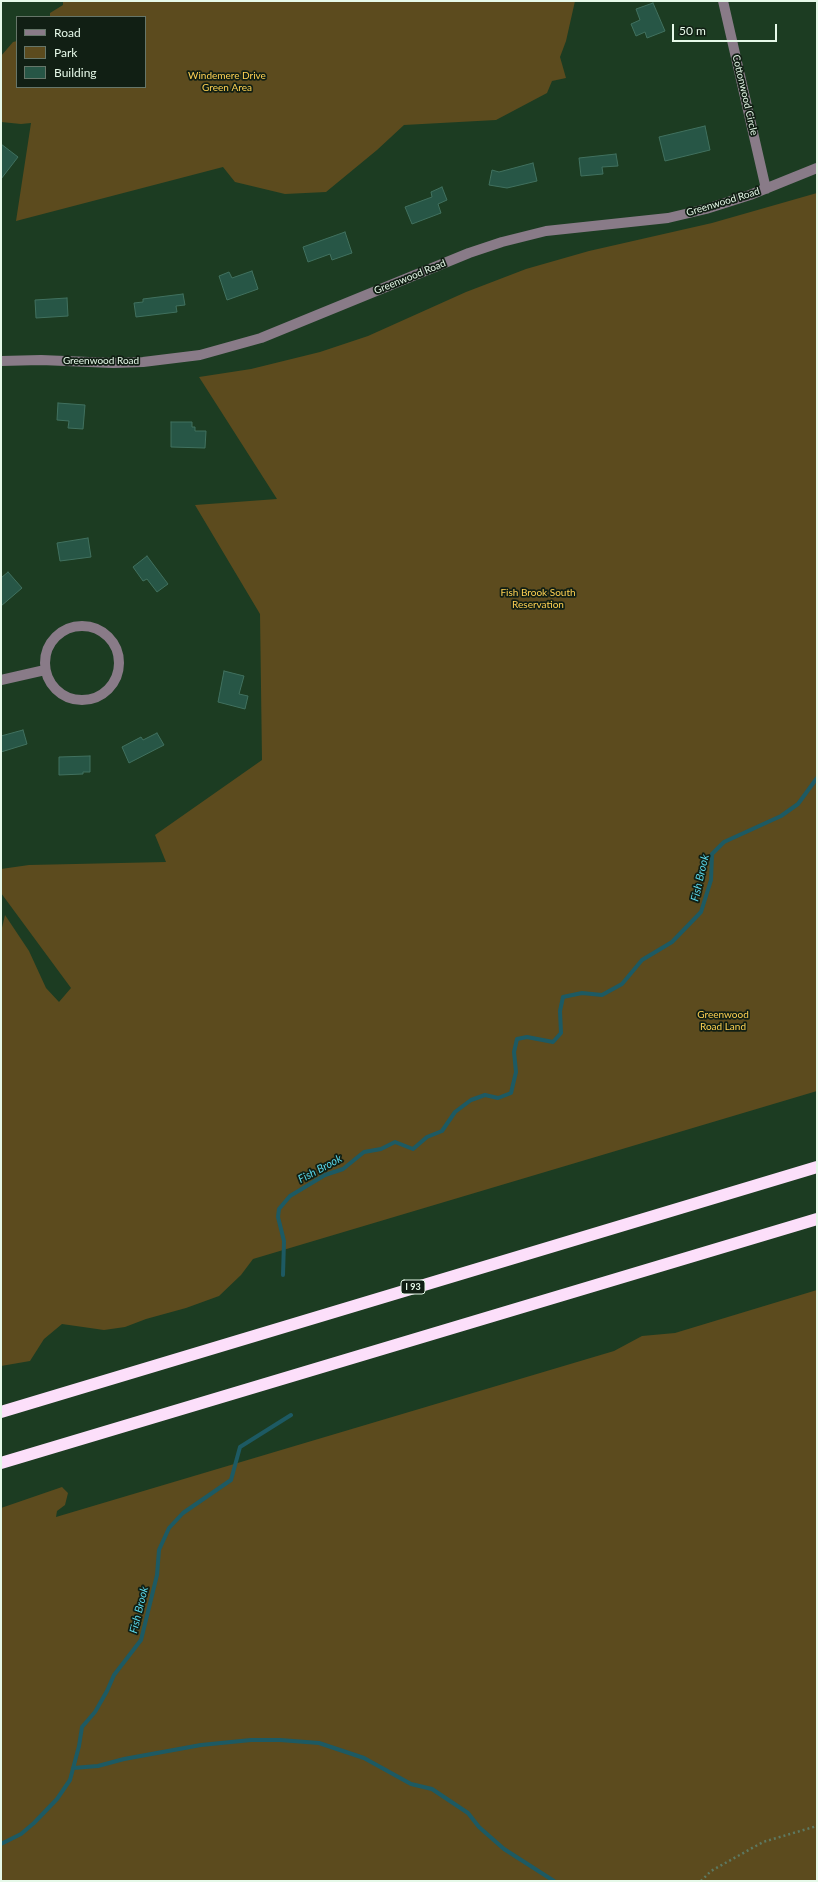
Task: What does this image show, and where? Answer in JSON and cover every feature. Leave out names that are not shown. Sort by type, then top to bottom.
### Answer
[{"type":"highway","name":"I 93","points":[[1,1412],[817,1167]]},
{"type":"highway","points":[[1,1463],[817,1219]]},
{"type":"street","name":"Cottonwood Circle","points":[[723,1],[766,189]]},
{"type":"street","name":"Greenwood Road","points":[[1,361],[41,360],[113,363],[143,362],[200,355],[261,338],[469,253],[502,242],[546,231],[668,218],[706,209],[766,189],[817,168]]},
{"type":"street","points":[[78,626],[95,628],[102,632],[114,645],[119,662],[116,677],[107,690],[97,697],[78,701],[62,695],[51,685],[45,670],[46,652],[55,637],[61,632],[78,626]]},
{"type":"street","points":[[1,680],[45,670]]},
{"type":"path","points":[[701,1881],[711,1870],[763,1842],[817,1826]]},
{"type":"green space","name":"Windemere Drive Green Area","points":[[63,1],[575,1],[566,41],[560,57],[566,78],[552,81],[547,93],[496,120],[404,125],[377,150],[326,192],[285,194],[235,182],[223,167],[16,221],[31,123],[21,124],[1,122],[1,56],[13,42],[16,41],[16,88],[146,88],[146,16],[50,16],[50,13],[63,5]]},
{"type":"green space","name":"Fish Brook South Reservation","points":[[817,193],[817,1091],[253,1259],[241,1275],[219,1296],[125,1327],[104,1330],[62,1324],[44,1339],[30,1361],[1,1366],[1,932],[5,915],[29,951],[46,988],[59,1002],[71,988],[1,893],[1,869],[29,865],[166,862],[155,835],[262,760],[260,614],[195,505],[277,499],[199,377],[251,369],[320,352],[368,336],[466,292],[526,269],[589,251],[712,223]]},
{"type":"green space","points":[[817,1290],[817,1881],[1,1881],[1,1508],[62,1487],[68,1493],[65,1505],[57,1511],[56,1517],[614,1351],[642,1336],[675,1333]]},
{"type":"building","points":[[653,3],[665,31],[647,38],[645,32],[636,36],[631,24],[640,20],[636,9]]},
{"type":"building","points":[[705,126],[710,150],[665,161],[659,137]]},
{"type":"building","points":[[1,144],[18,157],[1,179]]},
{"type":"building","points":[[616,154],[618,166],[602,167],[603,174],[581,176],[579,158]]},
{"type":"building","points":[[533,163],[537,181],[507,188],[489,185],[492,170],[499,172]]},
{"type":"building","points":[[442,187],[447,200],[438,204],[441,213],[412,224],[405,207],[432,197],[431,192]]},
{"type":"building","points":[[345,232],[352,253],[332,260],[330,254],[308,262],[303,247]]},
{"type":"building","points":[[252,271],[258,289],[227,300],[219,276],[229,272],[232,278]]},
{"type":"building","points":[[183,294],[185,305],[176,306],[177,312],[136,317],[134,303],[143,302],[143,299]]},
{"type":"building","points":[[67,298],[68,316],[36,318],[35,300]]},
{"type":"building","points":[[58,403],[85,405],[83,429],[68,428],[69,421],[57,420]]},
{"type":"building","points":[[171,422],[192,422],[192,427],[195,427],[195,431],[206,431],[205,448],[171,447]]},
{"type":"building","points":[[88,538],[91,557],[60,561],[57,543]]},
{"type":"building","points":[[147,556],[168,584],[157,592],[147,579],[143,581],[133,567]]},
{"type":"building","points":[[8,572],[22,588],[1,606],[1,578]]},
{"type":"building","points":[[224,671],[244,676],[239,694],[248,696],[245,709],[218,702]]},
{"type":"building","points":[[23,730],[27,744],[1,752],[1,736]]},
{"type":"building","points":[[157,733],[164,745],[129,763],[122,747],[141,737],[143,740]]},
{"type":"building","points":[[90,756],[90,772],[83,772],[83,774],[59,775],[59,757]]},
{"type":"waterway","name":"Fish Brook","points":[[283,1275],[284,1241],[278,1217],[279,1209],[290,1196],[325,1175],[343,1169],[364,1152],[381,1149],[395,1142],[413,1149],[427,1137],[442,1131],[455,1112],[471,1100],[485,1095],[498,1098],[511,1093],[516,1072],[514,1052],[517,1039],[527,1037],[553,1042],[561,1033],[560,1011],[563,997],[582,993],[602,995],[622,984],[642,960],[672,942],[701,912],[711,880],[712,854],[724,842],[781,816],[798,804],[817,778]]},
{"type":"waterway","name":"Fish Brook","points":[[1,1844],[21,1834],[34,1823],[57,1799],[70,1780],[79,1746],[82,1727],[95,1712],[114,1675],[141,1640],[157,1575],[159,1550],[169,1528],[183,1513],[231,1480],[240,1447],[291,1415]]},
{"type":"waterway","points":[[73,1768],[98,1766],[124,1759],[201,1745],[251,1740],[280,1740],[319,1743],[364,1758],[411,1784],[432,1789],[468,1813],[479,1827],[504,1849],[554,1881]]},
{"type":"park label","name":"Greenwood Road Land","points":[[723,1020]]}]
